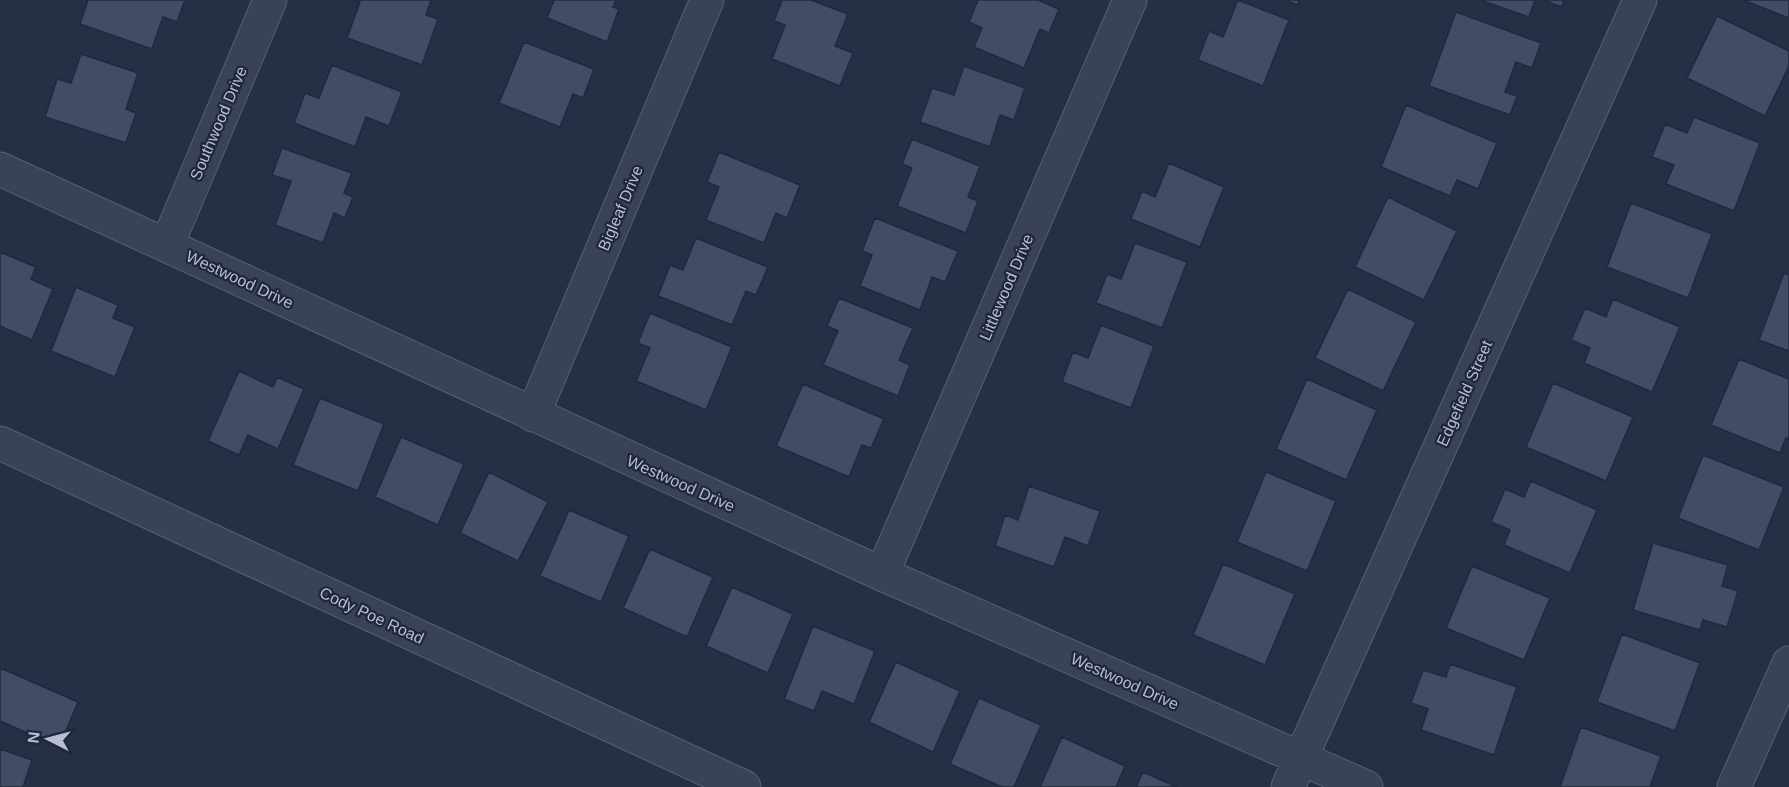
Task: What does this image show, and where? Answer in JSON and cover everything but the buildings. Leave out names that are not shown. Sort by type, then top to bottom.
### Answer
[{"type":"street","name":"Southwood Drive","points":[[166,245],[270,0]]},
{"type":"street","name":"Bigleaf Drive","points":[[533,415],[707,0]]},
{"type":"street","name":"Littlewood Drive","points":[[882,574],[1130,0]]},
{"type":"street","name":"Edgefield Street","points":[[1294,772],[1640,0]]},
{"type":"street","name":"Westwood Drive","points":[[0,169],[882,574],[1294,772],[1366,787]]},
{"type":"street","name":"Cody Poe Road","points":[[0,443],[744,787]]},
{"type":"street","points":[[1734,787],[1789,663]]}]
